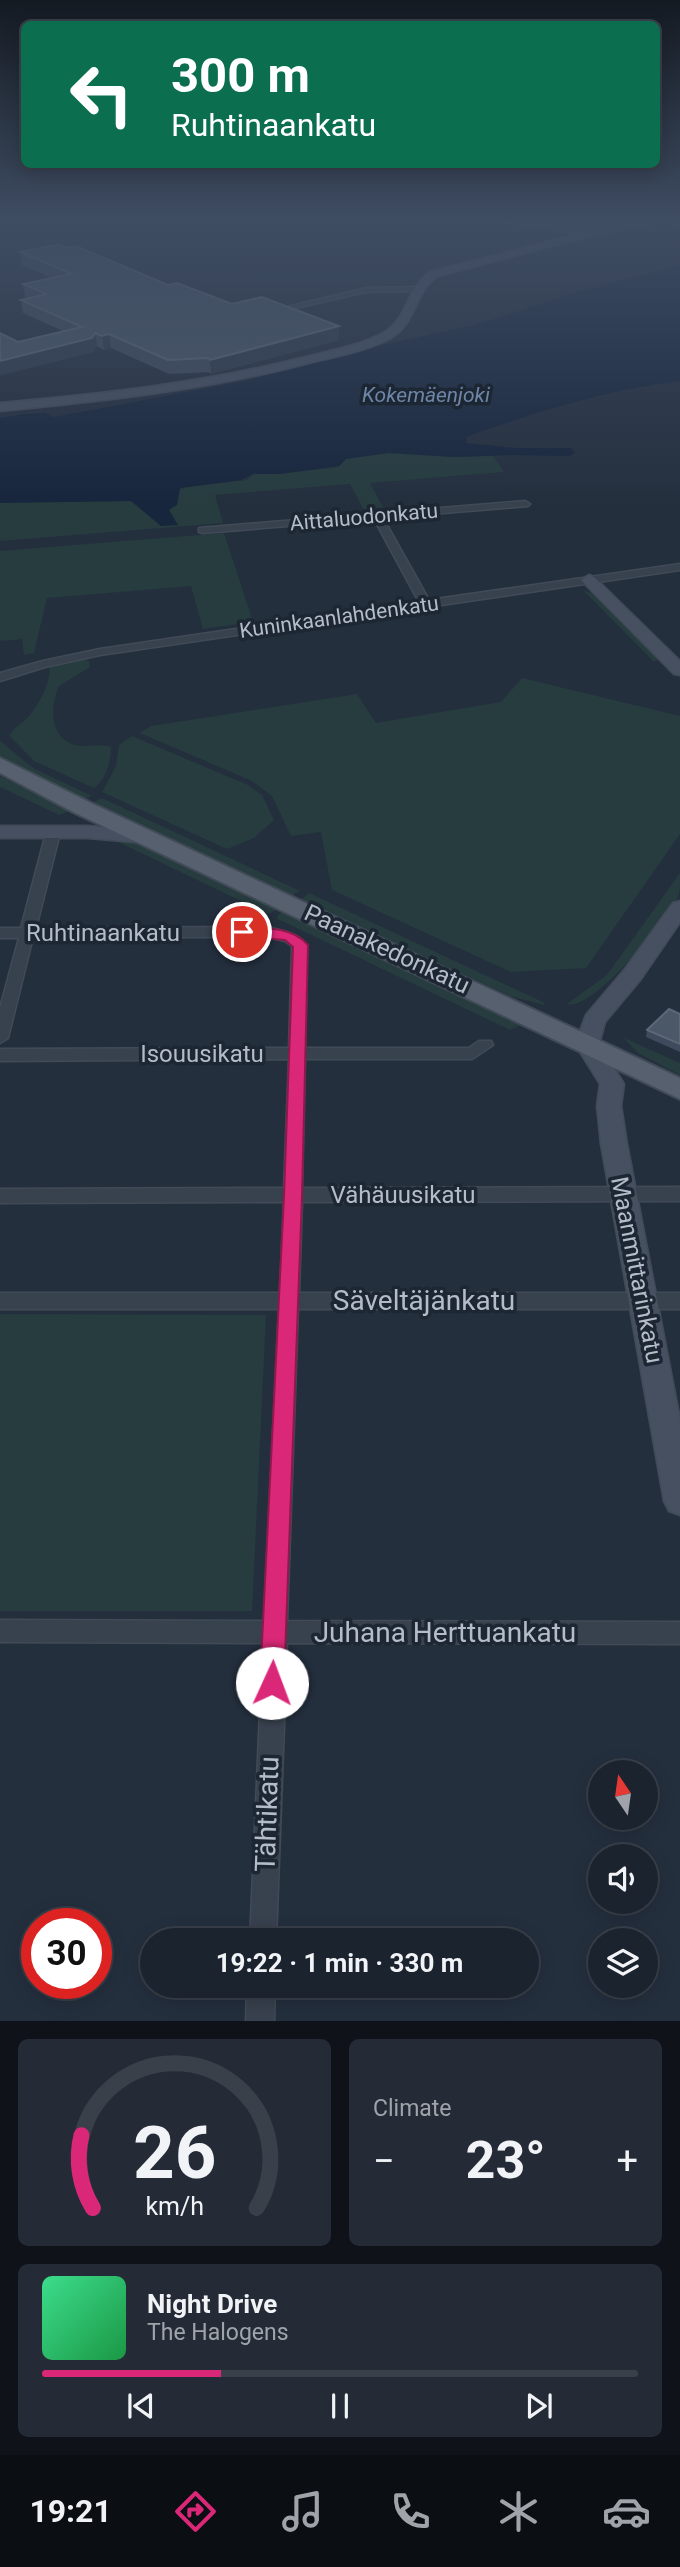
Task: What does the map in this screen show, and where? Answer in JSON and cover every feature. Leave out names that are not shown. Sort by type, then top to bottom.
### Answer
[{"type":"main road","points":[[0,407],[120,395],[212,382],[270,370],[370,342],[401,326],[408,314]]},
{"type":"main road","points":[[589,580],[680,670]]},
{"type":"main road","name":"Paanakedonkatu","points":[[6,769],[680,1089]]},
{"type":"main road","points":[[0,832],[99,832],[146,837]]},
{"type":"main road","points":[[587,1044],[594,1020],[639,966],[680,908]]},
{"type":"main road","name":"Maanmittarinkatu","points":[[587,1044],[612,1084],[609,1106],[623,1195],[680,1501]]},
{"type":"street","name":"Aittaluodonkatu","points":[[203,530],[525,504]]},
{"type":"street","points":[[377,516],[426,604]]},
{"type":"street","name":"Kuninkaanlahdenkatu","points":[[0,677],[43,664],[100,652],[680,566]]},
{"type":"street","points":[[0,1038],[53,833]]},
{"type":"street","name":"Ruhtinaankatu","points":[[0,933],[267,932],[289,937]]},
{"type":"street","name":"Tähtikatu","points":[[263,1928],[293,1196],[300,945],[289,937]]},
{"type":"street","name":"Isouusikatu","points":[[0,1055],[472,1053],[485,1045]]},
{"type":"street","name":"Vähäuusikatu","points":[[0,1196],[680,1194]]},
{"type":"street","name":"Säveltäjänkatu","points":[[0,1301],[680,1301]]},
{"type":"street","name":"Juhana Herttuankatu","points":[[0,1632],[680,1633]]},
{"type":"street","points":[[260,2021],[261,1998]]},
{"type":"green space","points":[[389,453],[454,457],[493,456],[504,472],[370,483],[385,511],[365,512],[350,484],[215,495],[223,523],[0,541],[0,502],[131,501],[188,487],[247,480],[253,474],[280,474],[339,467],[346,459]]},
{"type":"green space","points":[[224,533],[253,622],[203,629],[191,586],[47,598],[34,653],[24,655],[22,639],[0,641],[0,551]]},
{"type":"green space","points":[[583,590],[597,595],[661,658],[654,662]]},
{"type":"green space","points":[[82,659],[89,661],[90,667],[59,686],[53,710],[55,726],[64,739],[81,746],[111,747],[107,770],[94,788],[34,761],[9,735],[37,705],[47,685],[49,667]]},
{"type":"green space","points":[[522,678],[680,716],[680,834],[586,968],[511,972],[332,890],[321,832],[291,836],[272,796],[252,781],[140,733],[151,726],[357,694],[376,723],[501,702]]},
{"type":"green space","points":[[132,736],[248,785],[262,795],[274,820],[254,838],[227,849],[102,792],[116,766],[119,745]]},
{"type":"green space","points":[[0,741],[33,768],[92,796],[82,800],[0,756]]},
{"type":"green space","points":[[0,776],[72,810],[59,815],[0,787]]},
{"type":"green space","points":[[99,799],[300,891],[290,896],[92,804]]},
{"type":"green space","points":[[110,838],[136,841],[280,908],[268,914]]},
{"type":"green space","points":[[680,873],[679,894],[647,941],[594,994],[579,1003],[567,1004],[607,975]]},
{"type":"green space","points":[[309,893],[545,1003],[544,1005],[510,996],[300,900]]},
{"type":"green space","points":[[282,912],[521,1025],[510,1030],[278,919],[277,916]]},
{"type":"green space","points":[[624,1038],[680,1063],[680,1075],[638,1053]]},
{"type":"green space","points":[[0,1314],[266,1315],[252,1611],[0,1611]]},
{"type":"water","name":"Kokemäenjoki","points":[[508,314],[680,314],[680,381],[625,390],[572,403],[466,437],[467,443],[515,448],[571,448],[575,453],[569,456],[454,457],[388,453],[346,459],[339,466],[280,474],[253,474],[241,480],[180,488],[177,505],[169,510],[178,525],[161,526],[131,501],[0,503],[0,418],[46,413],[53,417],[245,381],[382,345],[475,325]]},
{"type":"building","points":[[53,314],[308,314],[339,326],[210,360],[168,360],[109,334],[102,336],[95,333],[92,338],[0,361],[0,333],[18,342],[82,327]]},
{"type":"building","points":[[669,1009],[680,1014],[680,1044],[647,1030]]},
{"type":"route","points":[[242,932],[267,932],[289,937],[300,945],[293,1196],[272,1683]]}]
